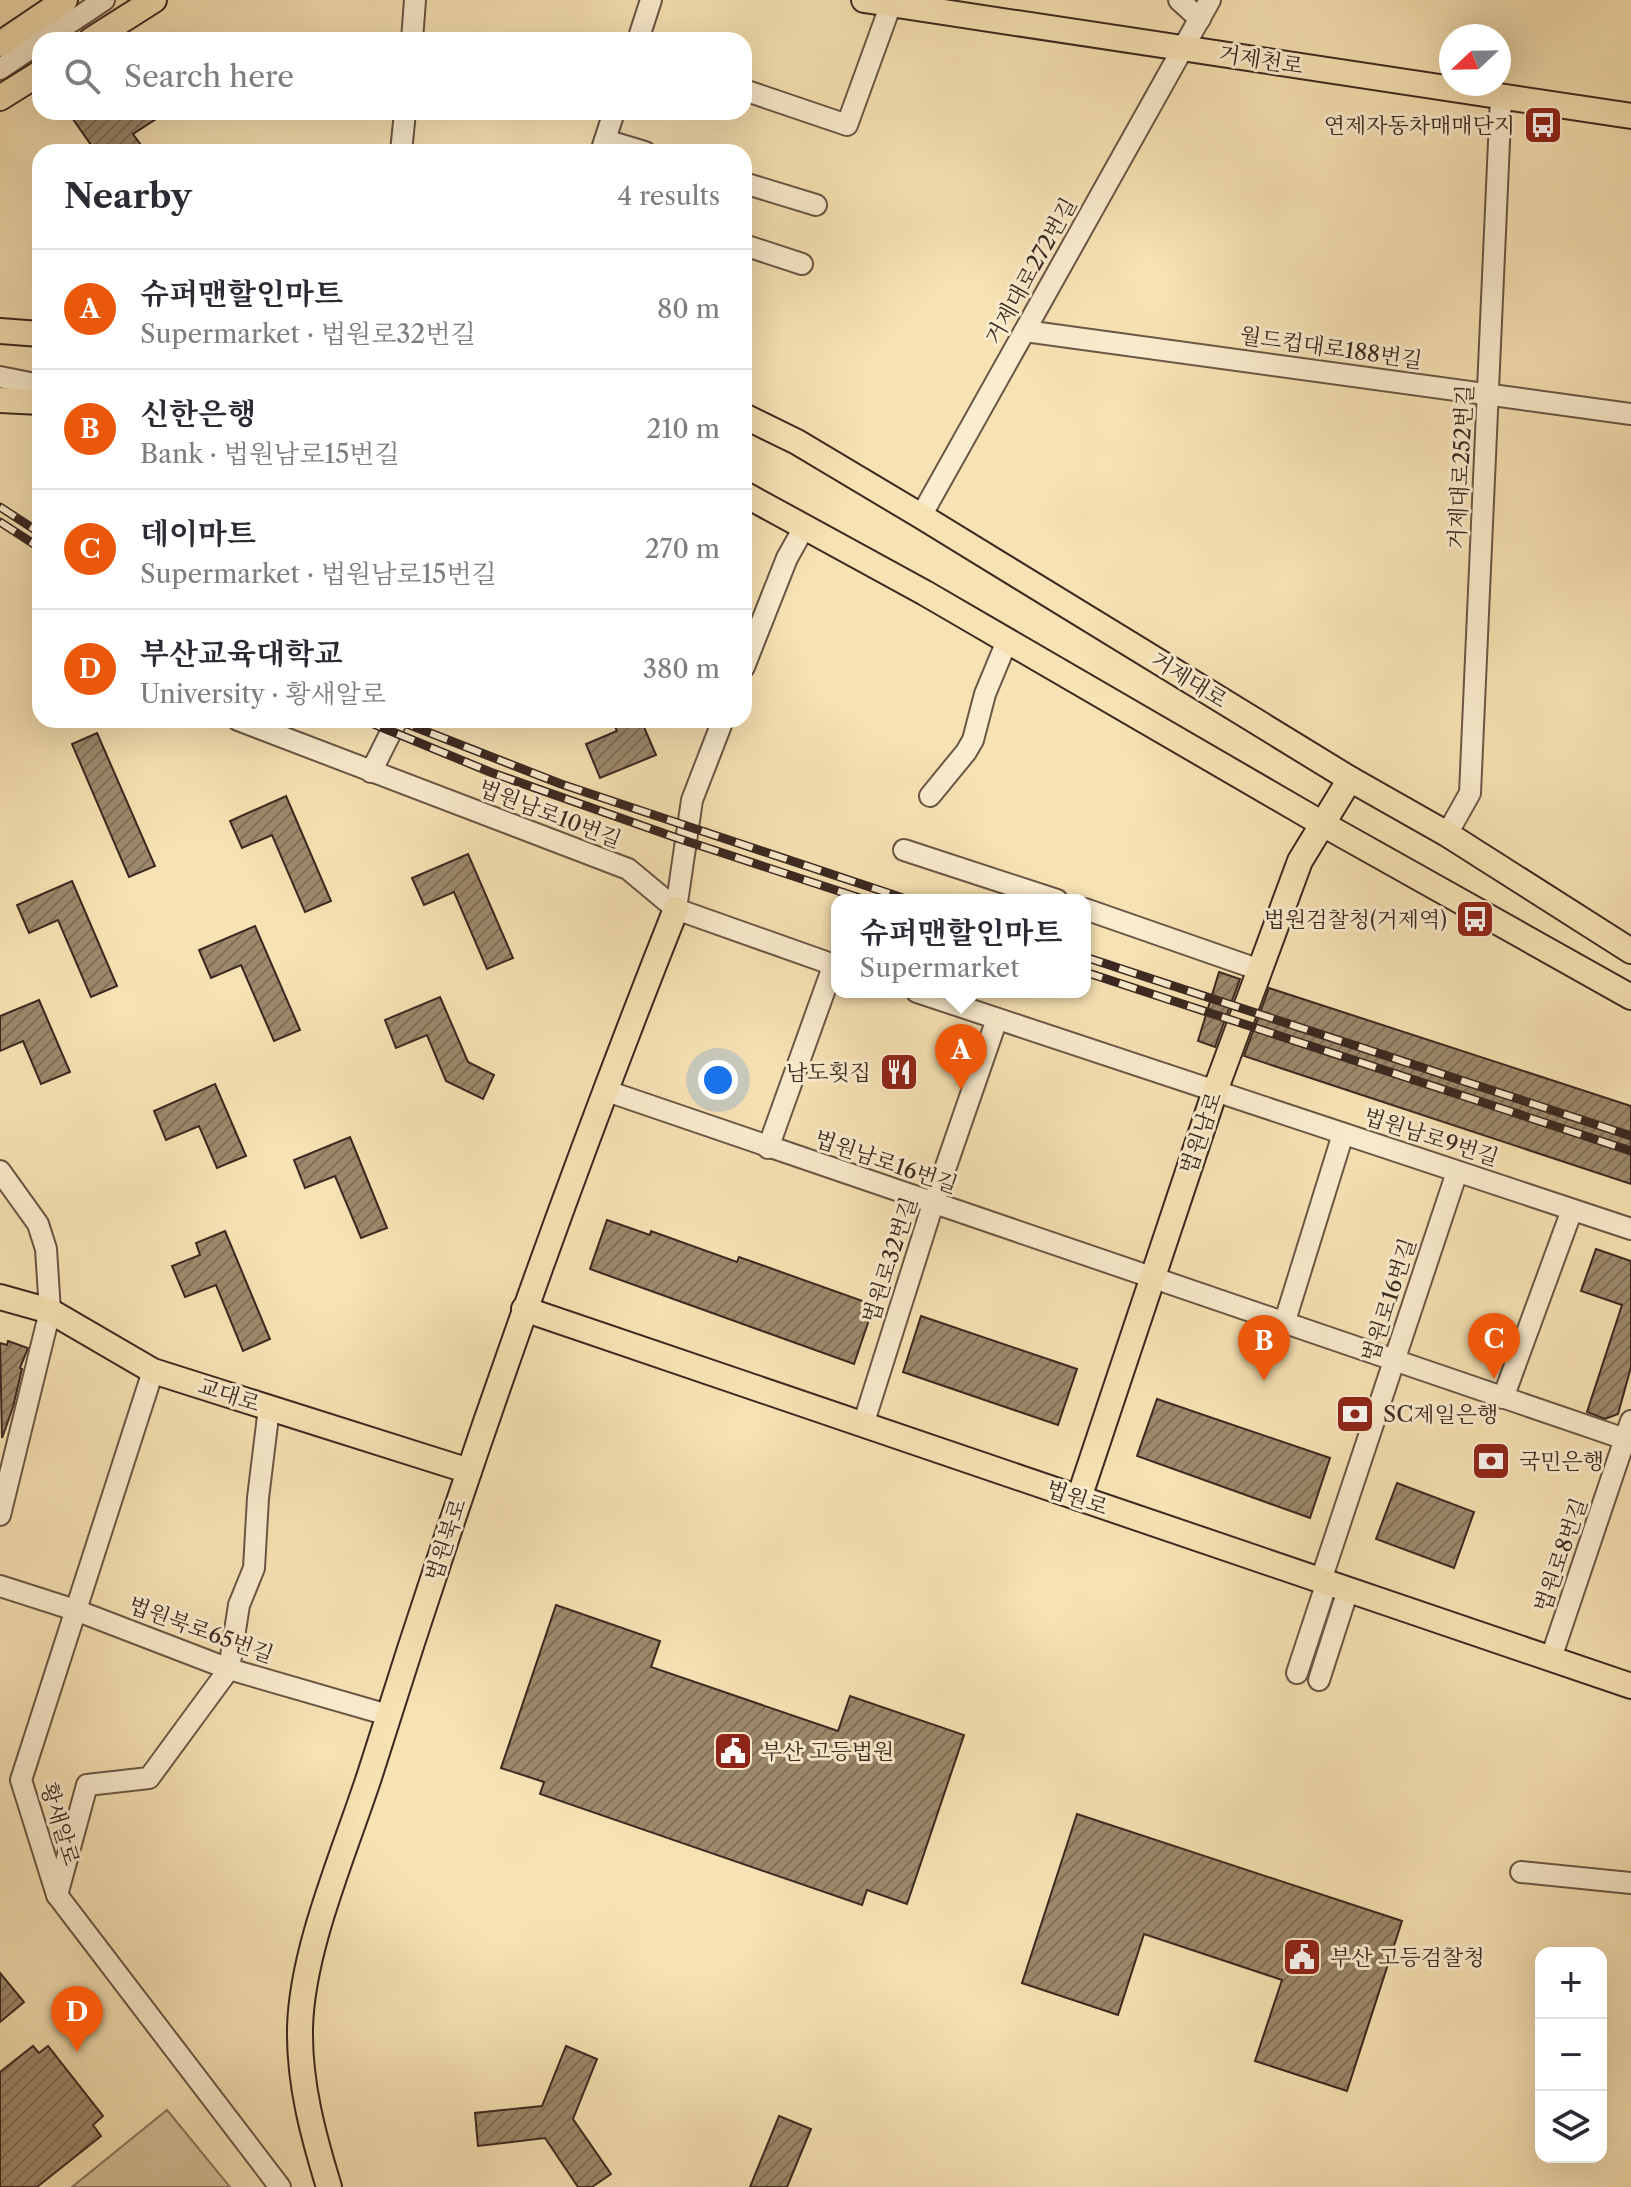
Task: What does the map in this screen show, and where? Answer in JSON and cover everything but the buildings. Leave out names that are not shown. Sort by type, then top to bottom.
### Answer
[{"type":"main road","points":[[0,44],[65,0]]},
{"type":"main road","points":[[104,32],[154,0]]},
{"type":"main road","name":"거제천로","points":[[864,0],[1631,116]]},
{"type":"main road","points":[[0,98],[32,78]]},
{"type":"main road","points":[[1,331],[32,333]]},
{"type":"main road","points":[[0,400],[32,402]]},
{"type":"main road","name":"거제대로","points":[[752,420],[797,442],[921,516],[1350,779],[1447,834],[1631,951]]},
{"type":"main road","points":[[752,498],[1631,997]]},
{"type":"main road","name":"법원남로","points":[[1079,1498],[1215,1091],[1300,861],[1350,779]]},
{"type":"main road","name":"법원북로","points":[[329,2187],[316,2147],[304,2090],[300,2027],[310,1956],[524,1309],[604,1090],[676,909]]},
{"type":"main road","name":"교대로","points":[[0,1297],[50,1311],[153,1371],[469,1471]]},
{"type":"main road","name":"법원로","points":[[524,1309],[1631,1686]]},
{"type":"street","points":[[56,32],[104,0]]},
{"type":"street","points":[[413,32],[415,0]]},
{"type":"street","points":[[641,32],[651,0]]},
{"type":"street","points":[[1179,0],[1200,19]]},
{"type":"street","name":"거제대로272번길","points":[[921,516],[1210,0]]},
{"type":"street","points":[[752,93],[847,125],[891,4]]},
{"type":"street","points":[[0,69],[32,48]]},
{"type":"street","name":"거제대로252번길","points":[[1447,834],[1470,793],[1501,97]]},
{"type":"street","points":[[402,144],[404,120]]},
{"type":"street","points":[[604,144],[611,120]]},
{"type":"street","points":[[752,185],[816,205]]},
{"type":"street","points":[[752,248],[802,264]]},
{"type":"street","name":"월드컵대로188번길","points":[[1025,331],[1631,414]]},
{"type":"street","points":[[0,377],[32,383]]},
{"type":"street","points":[[752,647],[787,558],[805,526]]},
{"type":"street","points":[[930,796],[973,740],[985,694],[1007,641]]},
{"type":"street","name":"법원남로10번길","points":[[258,728],[628,869],[676,909],[831,964]]},
{"type":"street","points":[[371,772],[393,728]]},
{"type":"street","points":[[676,909],[692,800],[720,728]]},
{"type":"street","points":[[904,850],[1039,894]]},
{"type":"street","points":[[1091,911],[1260,970]]},
{"type":"street","points":[[768,1148],[831,976]]},
{"type":"street","points":[[935,998],[1215,1091]]},
{"type":"street","name":"법원로32번길","points":[[863,1425],[933,1204],[997,1019]]},
{"type":"street","name":"법원남로16번길","points":[[604,1090],[1503,1398],[1628,1430]]},
{"type":"street","name":"법원남로9번길","points":[[1215,1091],[1631,1229]]},
{"type":"street","points":[[1284,1324],[1343,1134]]},
{"type":"street","points":[[0,1171],[38,1224],[46,1249],[50,1311],[0,1515]]},
{"type":"street","name":"법원로16번길","points":[[1332,1584],[1394,1361],[1457,1172]]},
{"type":"street","points":[[1503,1398],[1572,1210]]},
{"type":"street","name":"황새알로","points":[[153,1371],[21,1780],[57,1895],[280,2187]]},
{"type":"street","points":[[57,1895],[87,1785],[149,1778],[229,1669],[239,1605],[254,1568],[258,1498],[269,1408]]},
{"type":"street","name":"법원로8번길","points":[[1551,1658],[1622,1479],[1628,1430]]},
{"type":"street","points":[[1297,1673],[1332,1584]]},
{"type":"street","points":[[1319,1680],[1332,1584]]},
{"type":"street","name":"법원북로65번길","points":[[0,1586],[78,1611],[229,1669],[388,1715]]},
{"type":"street","points":[[1521,1872],[1631,1883]]},
{"type":"shaded area","points":[[167,2110],[230,2187],[72,2187]]},
{"type":"railway","points":[[0,507],[32,528]]},
{"type":"railway","points":[[0,522],[32,543]]},
{"type":"railway","points":[[383,728],[490,772],[848,894]]},
{"type":"railway","points":[[418,728],[561,784],[891,894]]},
{"type":"railway","points":[[1091,959],[1631,1136]]},
{"type":"railway","points":[[1091,974],[1631,1151]]},
{"type":"place","name":"연제자동차매매단지","points":[[1543,125]]},
{"type":"place","name":"법원검찰청(거제역)","points":[[1475,919]]},
{"type":"place","name":"남도횟집","points":[[899,1072]]},
{"type":"place","name":"슈퍼맨할인마트","points":[[961,1090]]},
{"type":"place","name":"데이마트","points":[[1494,1379]]},
{"type":"place","name":"신한은행","points":[[1264,1381]]},
{"type":"place","name":"SC제일은행","points":[[1355,1414]]},
{"type":"place","name":"국민은행","points":[[1491,1461]]},
{"type":"place","name":"부산 고등법원","points":[[733,1751]]},
{"type":"place","name":"부산 고등검찰청","points":[[1302,1957]]},
{"type":"place","name":"부산교육대학교","points":[[77,2052]]}]
